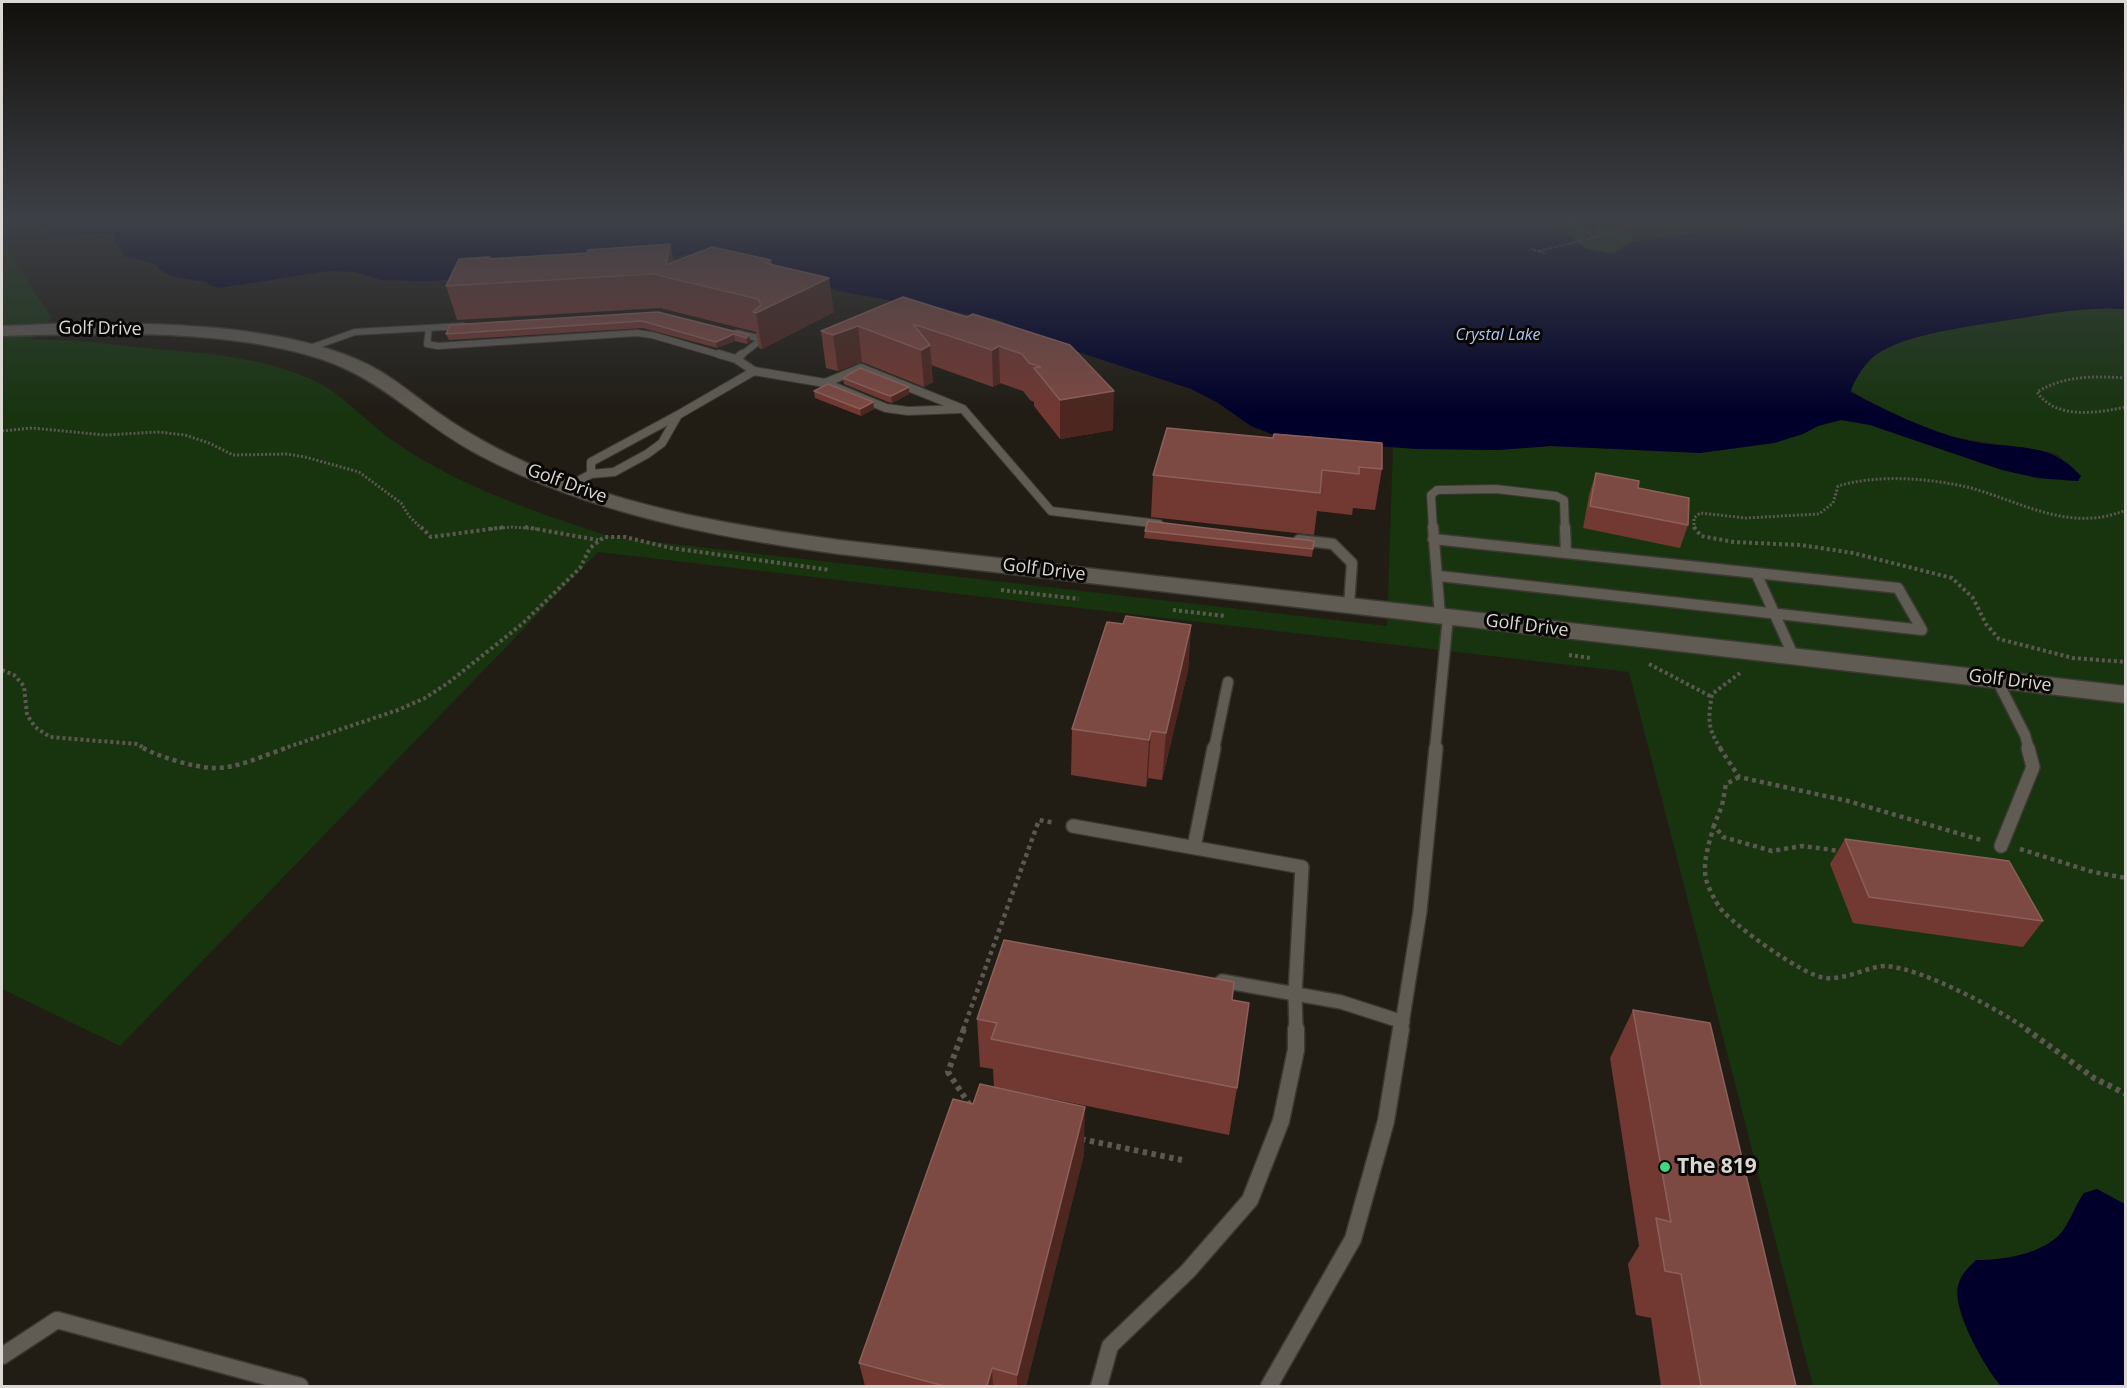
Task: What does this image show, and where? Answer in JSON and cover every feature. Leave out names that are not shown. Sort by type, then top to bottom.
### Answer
[{"type":"street","name":"Golf Drive","points":[[2,331],[83,327],[139,329],[242,338],[307,349],[367,370],[440,423],[509,462],[569,486],[676,519],[782,539],[2126,695]]},
{"type":"lane","points":[[307,349],[355,332],[475,325]]},
{"type":"lane","points":[[429,328],[428,344],[438,346],[637,333],[652,335],[736,359],[754,371],[825,382],[886,408],[908,411],[963,409]]},
{"type":"lane","points":[[728,330],[762,339],[736,359]]},
{"type":"lane","points":[[825,382],[861,368],[963,409],[1051,512],[1168,525]]},
{"type":"lane","points":[[591,474],[591,462],[754,371]]},
{"type":"lane","points":[[569,486],[591,474],[614,472],[647,454],[662,443],[678,415]]},
{"type":"lane","points":[[1269,1386],[1353,1239],[1386,1121],[1420,910],[1444,616],[1433,539],[1431,495],[1437,490],[1496,489],[1548,494],[1564,500],[1566,553]]},
{"type":"lane","points":[[1286,539],[1334,544],[1352,563],[1348,605]]},
{"type":"lane","points":[[1433,539],[1898,588],[1922,630],[1439,576]]},
{"type":"lane","points":[[1756,573],[1794,657]]},
{"type":"lane","points":[[1997,680],[2025,735],[2033,767],[2001,846]]},
{"type":"lane","points":[[1194,848],[1228,682]]},
{"type":"lane","points":[[1073,826],[1302,867],[1295,994],[1296,1050],[1281,1120],[1250,1200],[1188,1271],[1110,1346],[1099,1386]]},
{"type":"lane","points":[[1208,978],[1341,1002],[1402,1022]]},
{"type":"lane","points":[[2,1356],[57,1320],[300,1386]]},
{"type":"path","points":[[2126,378],[2079,377],[2046,385],[2037,392],[2039,398],[2049,404],[2079,414],[2126,407]]},
{"type":"path","points":[[2,431],[32,428],[105,435],[158,432],[185,435],[201,440],[232,456],[287,454],[359,472],[401,502],[409,516],[430,537],[453,537],[494,529],[523,527],[598,540]]},
{"type":"path","points":[[2126,510],[2102,519],[2080,519],[1952,484],[1875,480],[1849,482],[1838,486],[1835,501],[1829,509],[1819,514],[1746,518],[1700,513],[1694,518],[1694,528],[1701,536],[1734,542],[1801,545],[1853,553],[1952,578],[1973,598],[1986,624],[1999,639],[2073,658],[2126,662]]},
{"type":"path","points":[[2,670],[14,675],[24,686],[27,715],[35,728],[50,736],[137,744],[159,757],[214,768],[241,763],[398,710],[425,698],[448,683],[522,624],[580,568],[590,548],[604,537]]},
{"type":"path","points":[[1739,777],[1710,733],[1709,711],[1712,697],[1767,653]]},
{"type":"path","points":[[1564,654],[1596,659]]},
{"type":"path","points":[[1639,663],[1650,664],[1712,697]]},
{"type":"path","points":[[2126,878],[2093,872],[2030,851],[2001,846],[1848,801],[1739,777],[1726,784],[1722,806],[1707,851],[1706,878],[1720,908],[1767,949],[1821,978],[1844,978],[1886,966],[1927,977],[2008,1016],[2094,1078],[2126,1094]]},
{"type":"path","points":[[978,1118],[948,1072],[1039,820],[1073,826]]},
{"type":"path","points":[[1714,825],[1723,837],[1772,851],[1802,846],[1848,852]]},
{"type":"path","points":[[1068,1137],[1182,1160]]},
{"type":"green space","points":[[2,284],[29,284],[52,318],[31,340],[88,342],[210,354],[254,361],[297,373],[327,388],[392,440],[444,471],[526,508],[612,537],[1387,626],[1393,447],[1498,450],[1551,446],[1700,453],[1774,443],[1841,420],[1870,425],[2002,470],[2038,478],[2072,481],[2060,456],[2054,453],[1953,437],[1910,421],[1864,399],[1851,390],[1859,373],[1872,358],[1895,345],[1924,335],[2048,314],[2094,309],[2125,309],[2125,1386],[1813,1386],[1629,672],[598,552],[120,1046],[2,989]]},
{"type":"water","points":[[208,284],[246,284],[219,288]]},
{"type":"water","name":"Crystal Lake","points":[[813,284],[2126,284],[2126,309],[2110,308],[2048,314],[1925,335],[1895,345],[1872,358],[1859,373],[1851,390],[1893,413],[1951,436],[1982,443],[2028,448],[2055,456],[2081,476],[2078,481],[2038,478],[2002,470],[1870,425],[1841,420],[1774,443],[1700,453],[1551,446],[1498,450],[1416,449],[1284,439],[1251,426],[1218,403],[1191,389],[1066,348],[996,319],[843,292]]},
{"type":"water","points":[[2097,1189],[2125,1204],[2125,1386],[2001,1386],[1979,1353],[1965,1323],[1957,1296],[1961,1278],[1976,1260],[2019,1255],[2049,1243],[2065,1228],[2084,1193]]},
{"type":"building","points":[[447,284],[484,284],[446,286]]},
{"type":"building","points":[[694,284],[817,284],[756,313],[753,312],[761,305],[758,299]]},
{"type":"building","points":[[903,297],[967,317],[973,314],[1070,345],[1114,391],[1060,400],[1034,368],[1041,367],[1029,363],[1022,354],[999,346],[992,350],[913,324],[930,345],[921,350],[858,326],[833,335],[821,331]]},
{"type":"building","points":[[658,312],[749,335],[746,338],[734,334],[716,342],[642,321],[446,334],[450,325]]},
{"type":"building","points":[[860,368],[909,387],[891,396],[843,378]]},
{"type":"building","points":[[828,384],[873,402],[860,409],[814,391]]},
{"type":"building","points":[[1167,428],[1273,438],[1274,434],[1382,443],[1382,469],[1359,467],[1359,474],[1322,470],[1320,493],[1153,475]]},
{"type":"building","points":[[1596,473],[1639,481],[1638,488],[1689,498],[1688,525],[1590,506]]},
{"type":"building","points":[[1148,521],[1314,541],[1313,549],[1145,531]]},
{"type":"building","points":[[1126,616],[1191,625],[1166,733],[1151,731],[1149,740],[1072,729],[1107,622],[1123,624]]},
{"type":"building","points":[[1845,839],[2009,861],[2043,921],[1869,897]]},
{"type":"building","points":[[1004,940],[1234,982],[1232,1000],[1249,1003],[1237,1088],[991,1039],[997,1023],[977,1019]]},
{"type":"building","points":[[1633,1010],[1710,1023],[1796,1386],[1701,1386],[1681,1274],[1665,1271],[1656,1218],[1671,1222]]},
{"type":"building","points":[[980,1084],[1085,1107],[1017,1375],[992,1368],[987,1386],[944,1386],[859,1363],[953,1099],[973,1104]]},
{"type":"place","name":"The 819","points":[[1665,1167]]}]
